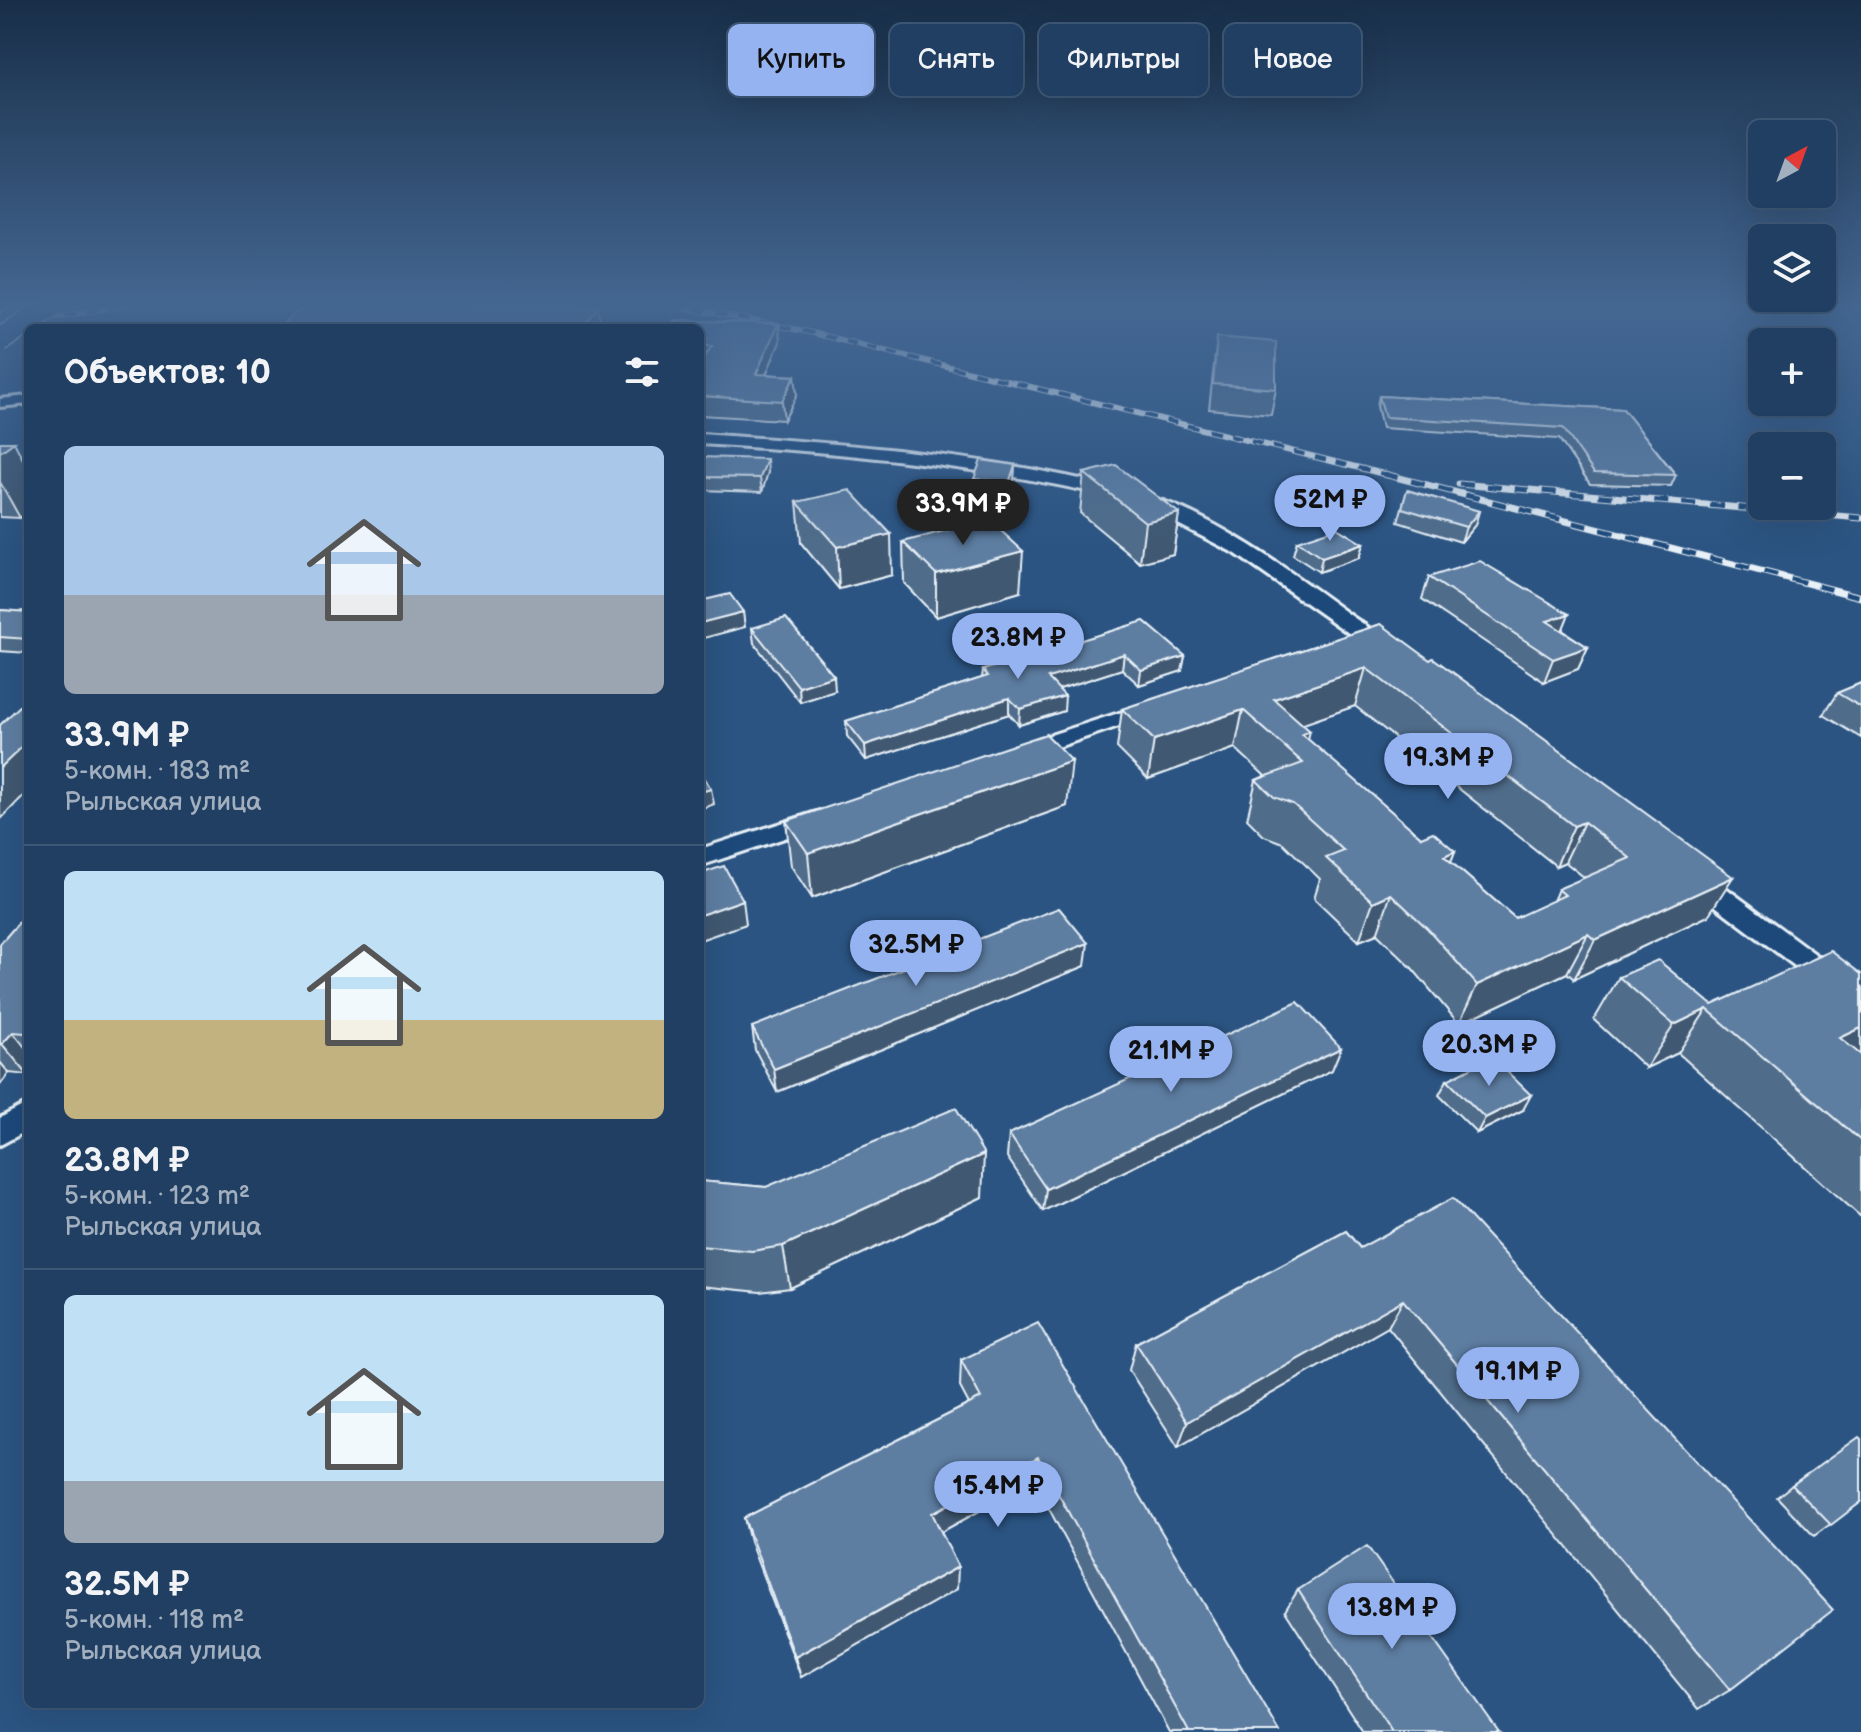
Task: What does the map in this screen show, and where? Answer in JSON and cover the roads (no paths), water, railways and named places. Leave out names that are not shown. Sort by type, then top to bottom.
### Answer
[{"type":"street","points":[[0,403],[24,400]]},
{"type":"street","points":[[704,439],[880,451],[1049,476],[1142,499],[1194,520],[1260,559],[1405,664]]},
{"type":"street","points":[[1340,646],[1367,637]]},
{"type":"street","points":[[998,760],[1173,702]]},
{"type":"street","points":[[704,857],[847,810]]},
{"type":"street","points":[[1680,866],[1861,1002]]},
{"type":"street","points":[[0,1133],[24,1118]]},
{"type":"railway","points":[[1026,386],[1386,475]]},
{"type":"railway","points":[[1386,475],[1392,476]]},
{"type":"railway","points":[[1386,475],[1861,597]]},
{"type":"railway","points":[[1459,484],[1861,518]]}]
